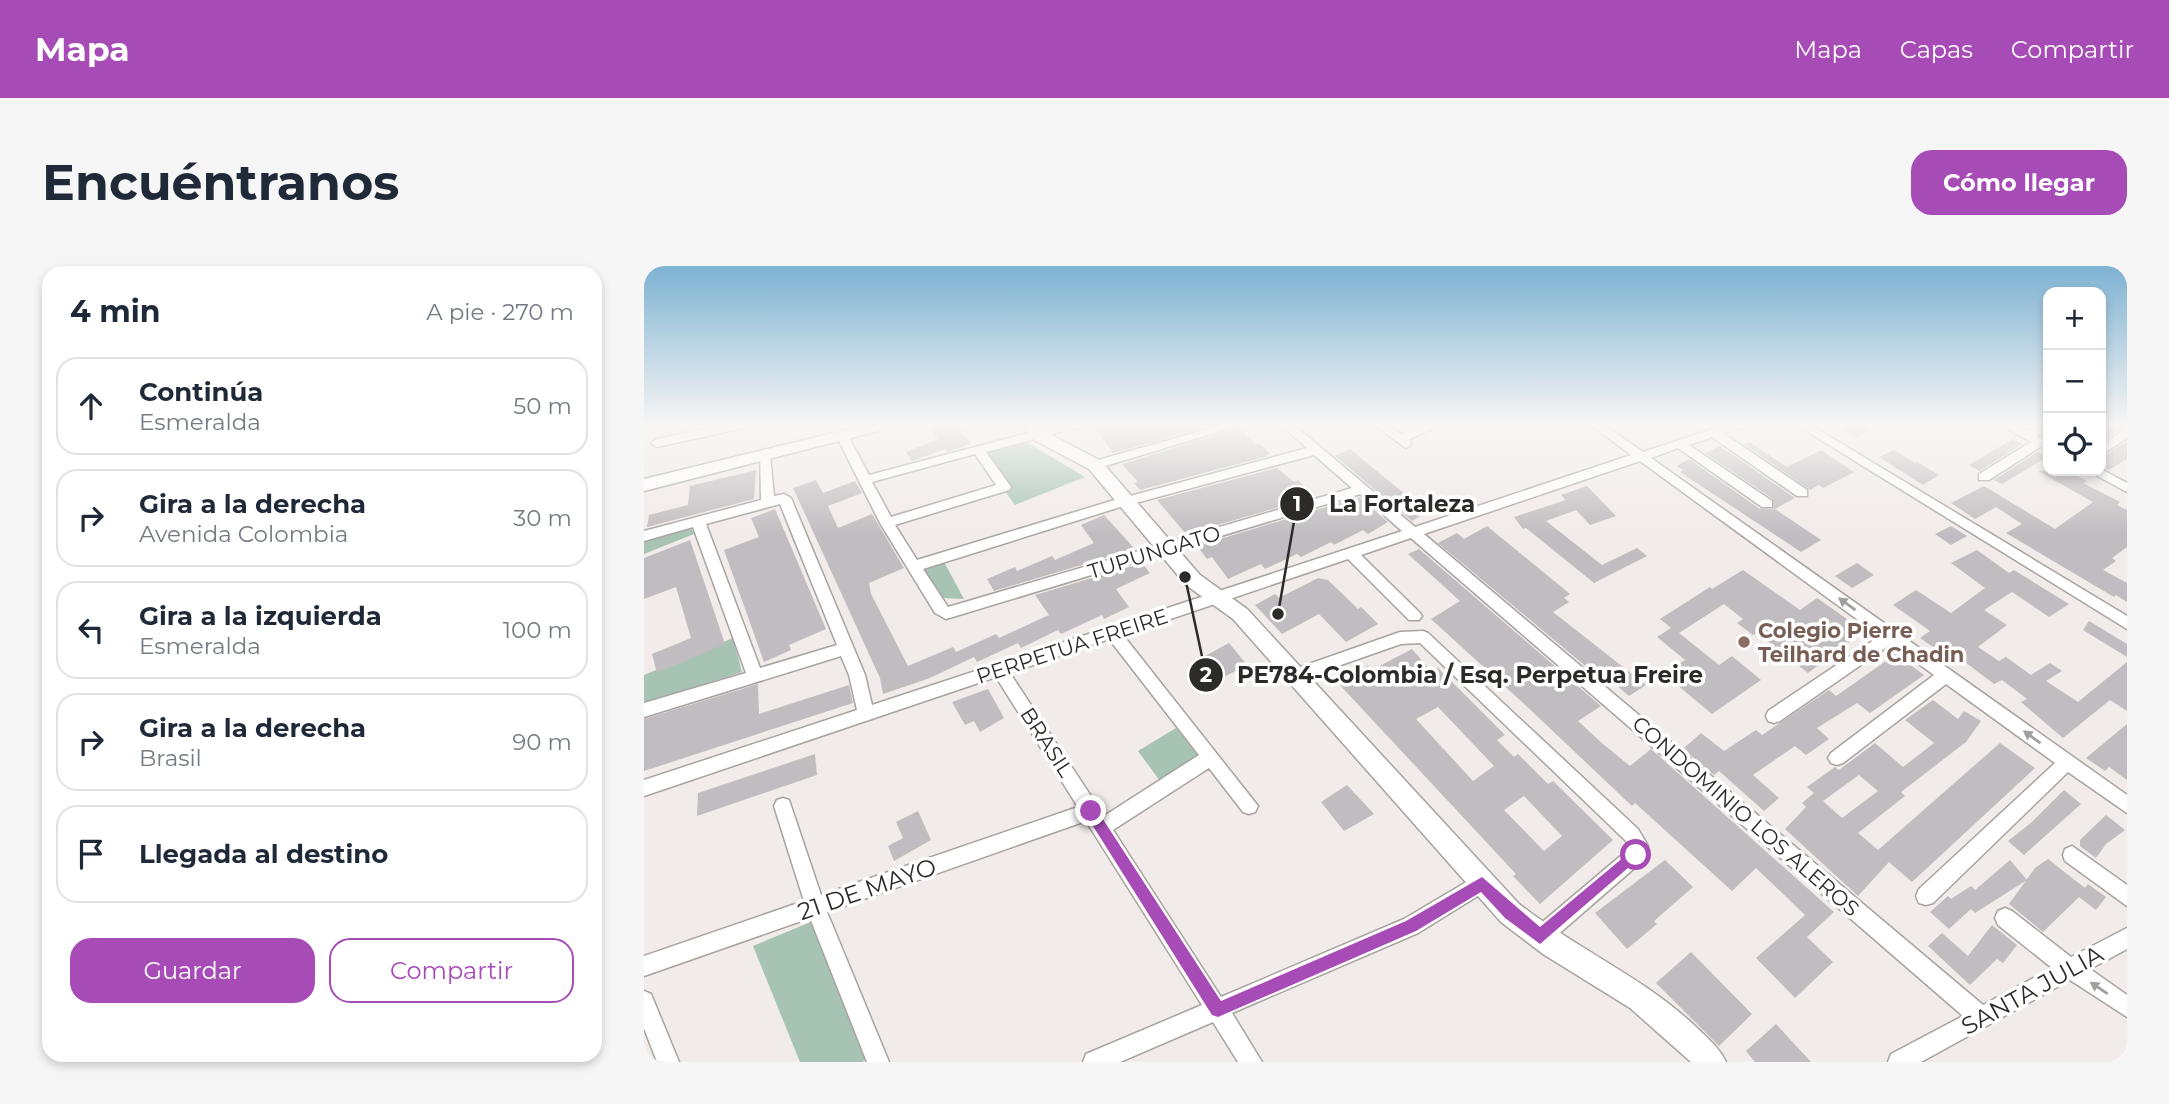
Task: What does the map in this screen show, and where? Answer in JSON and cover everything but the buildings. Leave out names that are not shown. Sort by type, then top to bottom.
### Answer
[{"type":"main road","points":[[644,485],[739,461]]},
{"type":"main road","points":[[1089,461],[1096,465],[1198,585],[1234,608],[1510,913],[1540,937],[1645,1002],[1670,1021],[1711,1062]]},
{"type":"street","points":[[765,461],[768,503]]},
{"type":"street","points":[[855,461],[887,523],[915,566],[1127,502],[1275,461]]},
{"type":"street","points":[[864,480],[933,461]]},
{"type":"street","points":[[887,523],[1004,487],[986,461]]},
{"type":"street","points":[[1096,465],[1109,461]]},
{"type":"street","name":"CONDOMINIO LOS ALEROS","points":[[1329,461],[1982,1018]]},
{"type":"street","name":"PERPETUA FREIRE","points":[[644,788],[1630,461]]},
{"type":"street","points":[[1648,461],[2127,805]]},
{"type":"street","points":[[1705,461],[1768,504]]},
{"type":"street","points":[[1756,461],[1802,493]]},
{"type":"street","points":[[1862,461],[2127,622]]},
{"type":"street","points":[[1984,477],[2013,461]]},
{"type":"street","points":[[2104,476],[2127,488]]},
{"type":"street","name":"TUPUNGATO","points":[[915,566],[940,610],[946,613],[1362,489]]},
{"type":"street","points":[[644,536],[784,498],[857,676],[866,714]]},
{"type":"street","points":[[698,522],[755,674]]},
{"type":"street","points":[[1351,554],[1414,616]]},
{"type":"street","points":[[1113,633],[1250,806]]},
{"type":"street","points":[[1295,675],[1400,638],[1415,636],[1430,642],[1638,843],[1640,849],[1636,855],[1540,937]]},
{"type":"street","points":[[1774,716],[1891,636]]},
{"type":"street","points":[[644,710],[755,674],[845,649]]},
{"type":"street","name":"BRASIL","points":[[1000,670],[1251,1062]]},
{"type":"street","points":[[1837,758],[1946,675]]},
{"type":"street","name":"21 DE MAYO","points":[[644,966],[815,907],[1096,819],[1211,757]]},
{"type":"street","points":[[1926,896],[2067,762]]},
{"type":"street","points":[[783,806],[815,907],[878,1062]]},
{"type":"street","points":[[2072,855],[2127,897]]},
{"type":"street","points":[[1094,1062],[1411,926],[1482,883]]},
{"type":"street","points":[[2005,918],[2071,969],[2127,1007]]},
{"type":"street","name":"SANTA JULIA","points":[[1899,1062],[2127,938]]},
{"type":"street","points":[[645,1006],[668,1062]]},
{"type":"green space","points":[[989,461],[1058,461],[1085,477],[1015,505]]},
{"type":"green space","points":[[691,527],[694,534],[644,554],[644,539]]},
{"type":"green space","points":[[944,562],[964,599],[939,598],[922,571]]},
{"type":"green space","points":[[733,638],[742,672],[644,704],[644,675]]},
{"type":"green space","points":[[1176,728],[1199,757],[1160,781],[1138,751]]},
{"type":"green space","points":[[813,921],[866,1060],[862,1062],[800,1062],[753,946]]},
{"type":"place","name":"PE784-Colombia / Esq. Perpetua Freire","points":[[1185,577]]},
{"type":"place","name":"La Fortaleza","points":[[1278,614]]},
{"type":"place","name":"Colegio Pierre Teilhard de Chadin","points":[[1744,642]]},
{"type":"route","points":[[1091,811],[1218,1010],[1426,919],[1482,883],[1510,913],[1540,937],[1636,855]]}]
